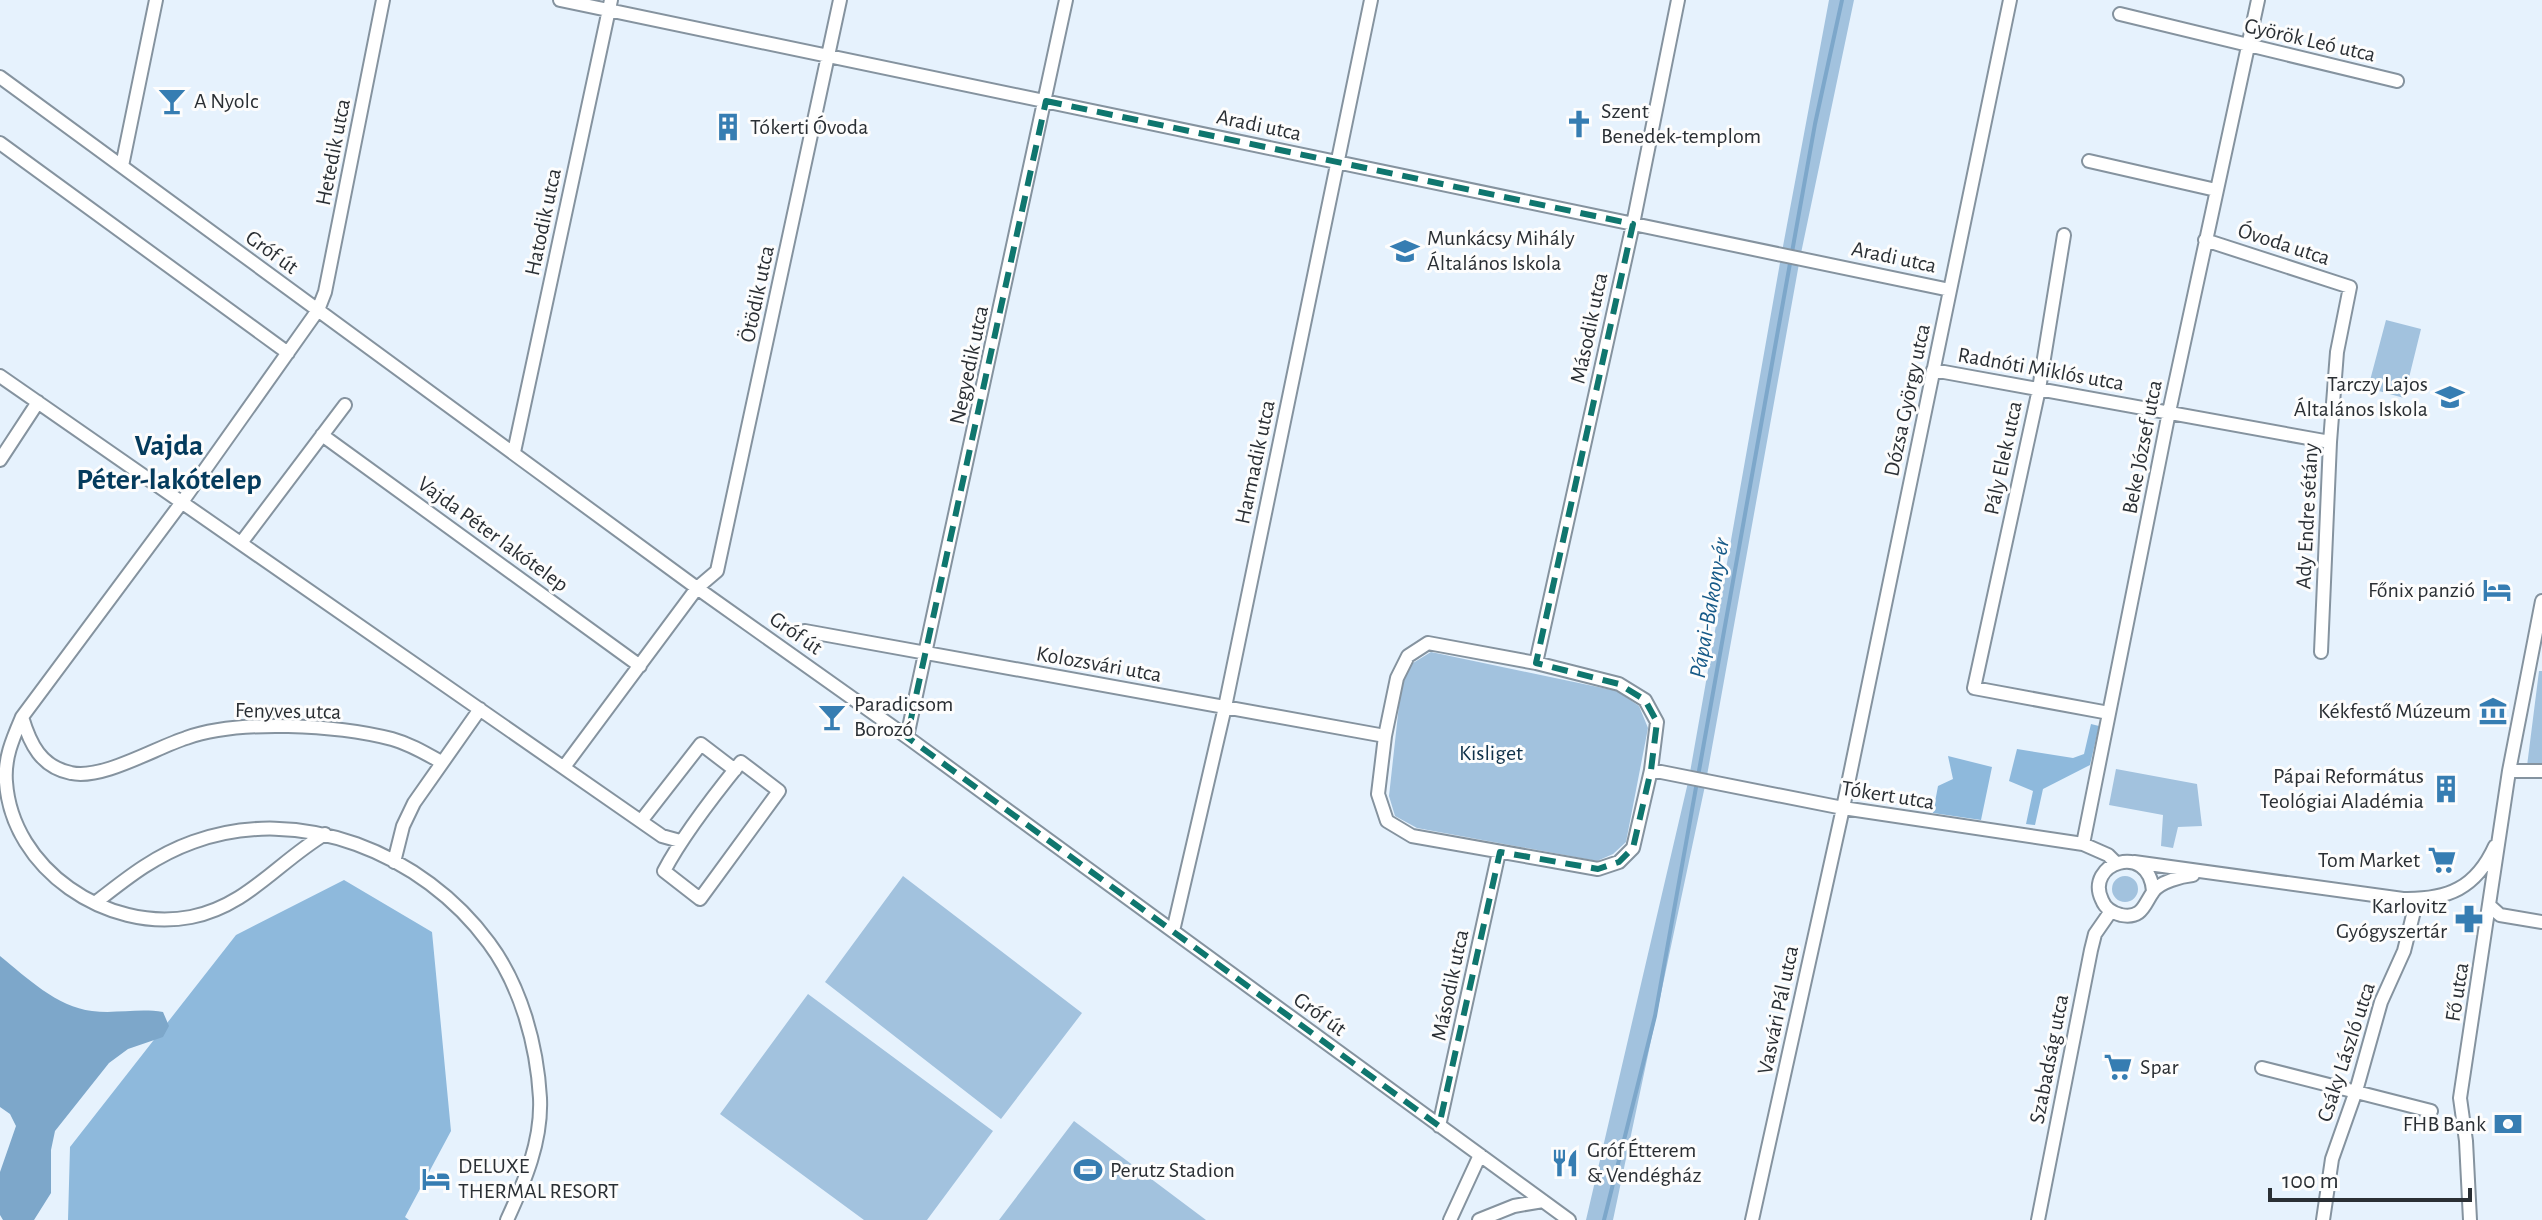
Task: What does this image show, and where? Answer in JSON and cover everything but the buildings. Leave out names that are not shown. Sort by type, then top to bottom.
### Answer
[{"type":"street","points":[[122,166],[156,0]]},
{"type":"street","name":"Hetedik utca","points":[[318,310],[325,292],[383,0]]},
{"type":"street","name":"Aradi utca","points":[[560,0],[610,5],[828,56],[1950,290]]},
{"type":"street","name":"Ötödik utca","points":[[697,588],[717,571],[840,0]]},
{"type":"street","name":"Negyedik utca","points":[[907,737],[1066,0]]},
{"type":"street","name":"Harmadik utca","points":[[1173,931],[1225,707],[1371,0]]},
{"type":"street","name":"Második utca","points":[[1536,663],[1633,224],[1678,0]]},
{"type":"street","name":"Dózsa György utca","points":[[1843,808],[2010,0]]},
{"type":"street","name":"Beke József utca","points":[[2083,844],[2169,412],[2258,0]]},
{"type":"street","name":"Hatodik utca","points":[[514,452],[610,5]]},
{"type":"street","name":"Györök Leó utca","points":[[2120,14],[2397,81]]},
{"type":"street","name":"Gróf út","points":[[0,77],[697,588],[907,737],[1569,1220]]},
{"type":"street","points":[[0,143],[288,353]]},
{"type":"street","points":[[2089,161],[2216,190]]},
{"type":"street","name":"Pály Elek utca","points":[[2064,235],[2039,389],[1974,688],[2109,713]]},
{"type":"street","name":"Óvoda utca","points":[[2205,240],[2350,287]]},
{"type":"street","name":"Ady Endre sétány","points":[[2321,652],[2337,352],[2350,287]]},
{"type":"street","points":[[318,310],[182,502],[22,717],[9,747],[5,778],[9,809],[24,840],[42,866],[70,888],[120,914],[160,921],[193,917],[230,905],[253,890],[301,848],[325,834]]},
{"type":"street","name":"Radnóti Miklós utca","points":[[1933,370],[2330,442]]},
{"type":"street","points":[[0,376],[662,836],[680,841]]},
{"type":"street","points":[[0,460],[38,402]]},
{"type":"street","points":[[241,543],[345,405]]},
{"type":"street","name":"Vajda Péter lakótelep","points":[[322,435],[640,666]]},
{"type":"street","points":[[564,767],[697,588]]},
{"type":"street","name":"Fő utca","points":[[2470,1220],[2466,1141],[2460,1098],[2509,771],[2537,655],[2542,601]]},
{"type":"street","name":"Kolozsvári utca","points":[[805,631],[1385,736]]},
{"type":"street","points":[[1428,643],[1536,663],[1619,684],[1645,700],[1657,722],[1651,770],[1633,848],[1619,862],[1598,869],[1412,836],[1387,821],[1378,794],[1385,736],[1397,678],[1408,656],[1428,643]]},
{"type":"street","points":[[394,862],[408,814],[480,709]]},
{"type":"street","name":"Fenyves utca","points":[[22,717],[29,742],[37,754],[55,768],[73,774],[96,773],[191,736],[232,728],[345,731],[392,739],[415,747],[441,762]]},
{"type":"street","points":[[641,821],[701,744],[735,770]]},
{"type":"street","points":[[741,762],[779,791],[700,899],[664,871],[680,841],[692,830],[741,762]]},
{"type":"street","name":"Tókert utca","points":[[1651,770],[1843,808],[2083,844],[2108,855],[2116,863]]},
{"type":"street","points":[[2509,771],[2542,771]]},
{"type":"street","name":"Vasvári Pál utca","points":[[1752,1220],[1843,808]]},
{"type":"street","points":[[95,903],[153,859],[195,841],[242,832],[293,828],[338,837],[422,878],[458,908],[489,943],[509,976],[535,1057],[540,1099],[537,1139],[525,1181],[507,1220]]},
{"type":"street","points":[[2134,862],[2148,873],[2153,891],[2151,900],[2138,913],[2120,915],[2111,911],[2100,898],[2100,881],[2109,867],[2116,863],[2134,862],[2417,899],[2451,893],[2475,878],[2489,860],[2501,832]]},
{"type":"street","name":"Második utca","points":[[1439,1126],[1499,852]]},
{"type":"street","points":[[2153,891],[2178,878],[2204,873]]},
{"type":"street","name":"Csáky László utca","points":[[2323,1220],[2332,1159],[2356,1091],[2381,1002],[2404,951],[2417,899]]},
{"type":"street","points":[[2491,907],[2500,915],[2542,922]]},
{"type":"street","name":"Szabadság utca","points":[[2038,1220],[2091,950],[2095,934],[2111,911]]},
{"type":"street","points":[[2262,1068],[2431,1111]]},
{"type":"street","points":[[1450,1220],[1480,1155]]},
{"type":"street","points":[[1479,1220],[1514,1206],[1543,1201]]},
{"type":"highlighted area","points":[[1046,101],[1633,224],[1536,663],[1619,684],[1645,700],[1657,722],[1651,770],[1633,848],[1619,862],[1598,869],[1500,852],[1439,1126],[907,737]]},
{"type":"green space","points":[[1829,0],[1854,0],[1800,258],[1706,781],[1613,1220],[1586,1220],[1689,778]]},
{"type":"green space","points":[[2386,320],[2421,329],[2404,398],[2368,388]]},
{"type":"green space","name":"Kisliget","points":[[1431,652],[1617,691],[1639,706],[1648,728],[1626,842],[1613,854],[1597,861],[1417,828],[1395,816],[1389,796],[1402,678],[1413,663]]},
{"type":"green space","points":[[2539,671],[2542,671],[2542,766],[2527,766]]},
{"type":"green space","points":[[2116,769],[2197,784],[2202,826],[2178,827],[2173,848],[2161,846],[2163,815],[2109,805]]},
{"type":"green space","points":[[903,876],[1082,1013],[1001,1119],[825,982]]},
{"type":"green space","points":[[2125,876],[2134,880],[2138,889],[2134,898],[2125,902],[2116,898],[2112,889],[2116,880]]},
{"type":"green space","points":[[808,994],[993,1131],[927,1220],[864,1220],[720,1114]]},
{"type":"green space","name":"Perutz Stadion","points":[[1074,1121],[1206,1220],[999,1220]]},
{"type":"shaded area","points":[[2091,724],[2099,726],[2090,765],[2043,789],[2035,825],[2026,824],[2033,791],[2009,781],[2017,749],[2073,758],[2084,754]]},
{"type":"shaded area","points":[[1948,756],[1992,767],[1981,820],[1933,813],[1938,786],[1953,779]]},
{"type":"shaded area","points":[[344,880],[432,932],[451,1131],[405,1217],[409,1220],[68,1220],[70,1147],[236,935]]},
{"type":"shaded area","points":[[0,956],[43,990],[67,1004],[92,1011],[163,1012],[169,1026],[163,1037],[128,1049],[109,1063],[55,1131],[51,1150],[51,1193],[34,1220],[3,1220],[0,1215],[0,1172],[16,1126],[10,1114],[0,1107]]},
{"type":"waterway","name":"Pápai-Bakony-ér","points":[[1604,1220],[1655,1016],[1815,124],[1842,0]]},
{"type":"place","name":"A Nyolc","points":[[172,101]]},
{"type":"place","name":"Szent Benedek-templom","points":[[1579,124]]},
{"type":"place","name":"Tókerti Óvoda","points":[[728,127]]},
{"type":"place","name":"Munkácsy Mihály Általános Iskola","points":[[1405,251]]},
{"type":"place","name":"Tarczy Lajos Általános Iskola","points":[[2450,397]]},
{"type":"place","name":"Főnix panzió","points":[[2497,590]]},
{"type":"place","name":"Kékfestő Múzeum","points":[[2493,711]]},
{"type":"place","name":"Paradicsom Borozó","points":[[832,717]]},
{"type":"place","name":"Pápai Református Teológiai Aladémia","points":[[2446,789]]},
{"type":"place","name":"Tom Market","points":[[2442,860]]},
{"type":"place","name":"Karlovitz Gyógyszertár","points":[[2469,919]]},
{"type":"place","name":"Spar","points":[[2118,1067]]},
{"type":"place","name":"FHB Bank","points":[[2508,1124]]},
{"type":"place","name":"Gróf Étterem & Vendégház","points":[[1565,1163]]},
{"type":"place","name":"Perutz Stadion","points":[[1088,1170]]},
{"type":"place","name":"DELUXE THERMAL RESORT","points":[[436,1179]]},
{"type":"district","name":"Vajda Péter-lakótelep","points":[[169,463]]}]
